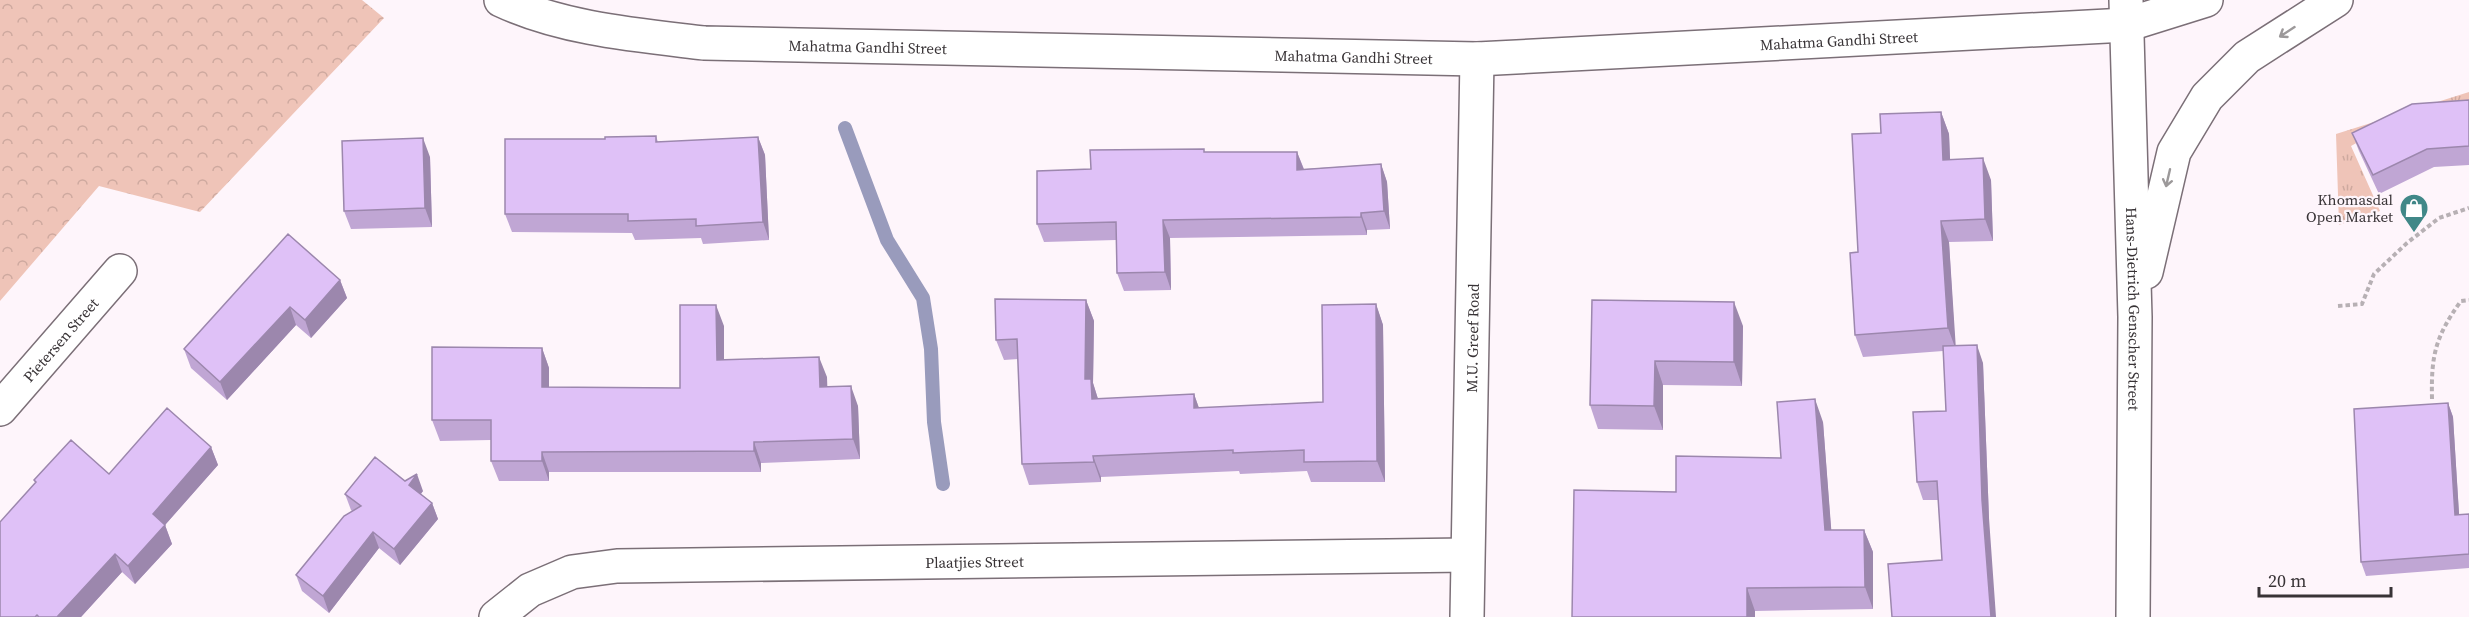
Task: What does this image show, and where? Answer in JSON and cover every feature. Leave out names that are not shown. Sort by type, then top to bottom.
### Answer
[{"type":"street","name":"Mahatma Gandhi Street","points":[[501,0],[518,8],[607,31],[704,43],[1477,59],[2126,12],[2206,0]]},
{"type":"street","points":[[2135,317],[2174,152],[2207,97],[2247,57],[2336,0]]},
{"type":"street","name":"Hans-Dietrich Genscher Street","points":[[2126,12],[2135,317],[2133,617]]},
{"type":"street","name":"M.U. Greef Road","points":[[1467,617],[1477,59]]},
{"type":"street","name":"Pietersen Street","points":[[0,409],[120,271]]},
{"type":"street","name":"Plaatjies Street","points":[[496,617],[530,590],[572,573],[617,566],[1467,555]]},
{"type":"path","points":[[2338,306],[2362,304],[2374,274],[2406,243],[2439,218],[2469,208]]},
{"type":"path","points":[[2432,399],[2431,362],[2445,322],[2461,302],[2469,300]]},
{"type":"green space","points":[[0,0],[362,0],[384,18],[200,212],[99,186],[0,301]]},
{"type":"green space","points":[[2469,92],[2469,110],[2360,141],[2351,146],[2380,211],[2339,225],[2336,134]]},
{"type":"building","points":[[2469,100],[2469,146],[2427,149],[2373,175],[2352,133],[2412,104]]},
{"type":"building","points":[[1941,112],[1943,160],[1983,158],[1985,219],[1941,221],[1948,328],[1855,335],[1850,253],[1858,252],[1852,134],[1881,133],[1880,114]]},
{"type":"building","points":[[656,136],[656,142],[758,137],[763,222],[696,226],[696,219],[628,221],[628,214],[505,214],[505,139],[605,139],[605,137]]},
{"type":"building","points":[[423,138],[425,208],[344,211],[342,141]]},
{"type":"building","points":[[1204,149],[1204,152],[1297,152],[1297,170],[1381,164],[1384,211],[1361,213],[1361,217],[1163,220],[1165,272],[1117,273],[1116,222],[1037,224],[1037,171],[1091,169],[1090,150]]},
{"type":"building","points":[[288,234],[340,280],[305,320],[290,307],[220,382],[184,349]]},
{"type":"building","points":[[995,299],[1086,300],[1085,379],[1091,379],[1092,399],[1194,394],[1194,408],[1323,402],[1322,305],[1376,304],[1377,461],[1304,462],[1304,450],[1233,453],[1233,450],[1093,456],[1094,462],[1022,464],[1017,339],[996,340]]},
{"type":"building","points":[[1592,300],[1734,302],[1734,362],[1655,361],[1654,406],[1590,405]]},
{"type":"building","points":[[680,305],[716,305],[717,360],[819,357],[820,387],[851,386],[853,439],[754,442],[754,451],[542,452],[542,461],[491,461],[491,420],[432,420],[432,347],[542,348],[542,387],[680,388]]},
{"type":"building","points":[[1977,345],[1982,500],[1991,617],[1892,617],[1888,564],[1942,560],[1937,481],[1917,482],[1913,412],[1946,411],[1943,346]]},
{"type":"building","points":[[1815,399],[1825,530],[1864,530],[1865,587],[1747,588],[1747,617],[1572,617],[1574,490],[1676,492],[1676,456],[1781,458],[1777,402]]},
{"type":"building","points":[[2448,403],[2455,515],[2469,514],[2469,554],[2361,562],[2354,409]]},
{"type":"building","points":[[167,408],[211,447],[153,514],[165,525],[128,566],[115,554],[57,617],[37,615],[35,617],[0,617],[0,522],[71,440],[109,474]]},
{"type":"building","points":[[375,457],[405,481],[417,474],[409,485],[432,503],[394,549],[373,532],[323,596],[296,575],[344,516],[361,506],[345,494]]},
{"type":"waterway","points":[[845,128],[887,240],[923,298],[931,349],[934,422],[943,484]]},
{"type":"place","name":"Khomasdal Open Market","points":[[2414,234]]}]
